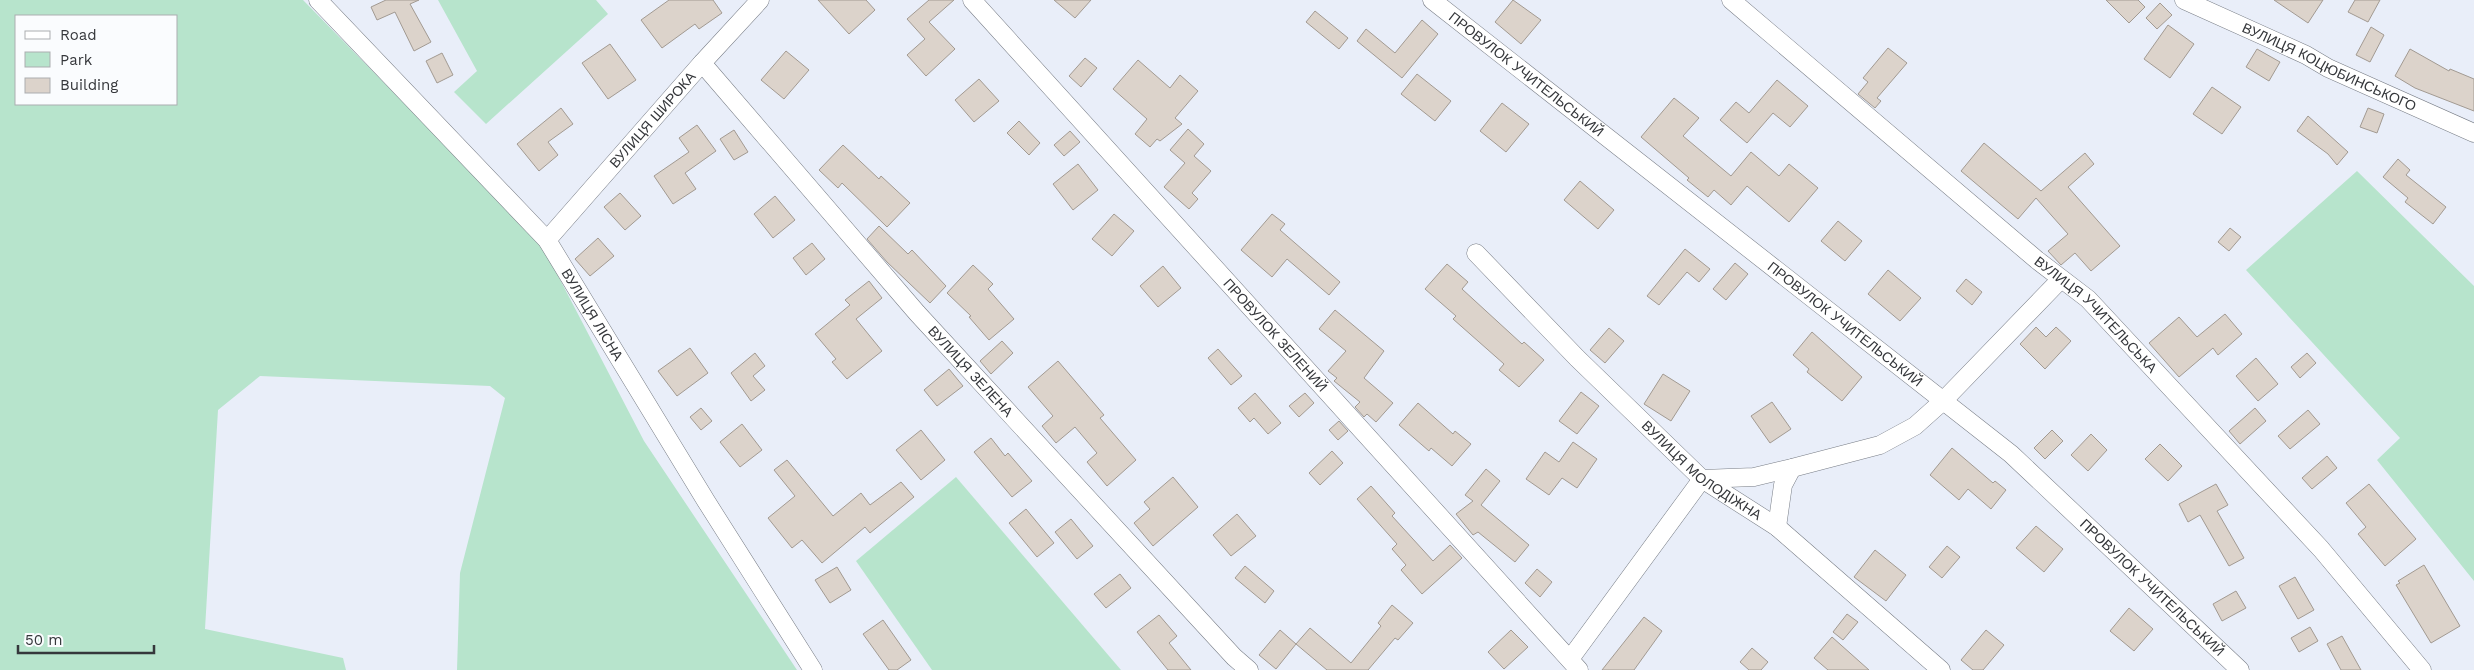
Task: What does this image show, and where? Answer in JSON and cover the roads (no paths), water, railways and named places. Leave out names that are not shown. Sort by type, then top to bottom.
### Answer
[{"type":"street","name":"ВУЛИЦЯ ЛІСНА","points":[[318,0],[547,240],[706,501],[813,670]]},
{"type":"street","name":"ВУЛИЦЯ ШИРОКА","points":[[547,240],[702,63],[760,0]]},
{"type":"street","name":"ПРОВУЛОК ЗЕЛЕНИЙ","points":[[972,0],[1575,665]]},
{"type":"street","name":"ПРОВУЛОК УЧИТЕЛЬСЬКИЙ","points":[[1432,0],[2011,454],[2240,670]]},
{"type":"street","name":"ВУЛИЦЯ УЧИТЕЛЬСЬКА","points":[[1731,0],[2088,299],[2321,549],[2422,670]]},
{"type":"street","name":"ВУЛИЦЯ КОЦЮБИНСЬКОГО","points":[[2184,0],[2306,55],[2336,72],[2474,133]]},
{"type":"street","name":"ВУЛИЦЯ ЗЕЛЕНА","points":[[702,63],[917,314],[1249,670]]},
{"type":"street","name":"ВУЛИЦЯ МОЛОДІЖНА","points":[[1476,253],[1577,358],[1702,479],[1777,527],[1941,670]]},
{"type":"street","points":[[1575,665],[1702,479],[1754,477],[1792,468],[1880,444],[1915,426],[1943,401],[2061,278]]},
{"type":"street","points":[[1777,527],[1783,485],[1792,468]]}]
